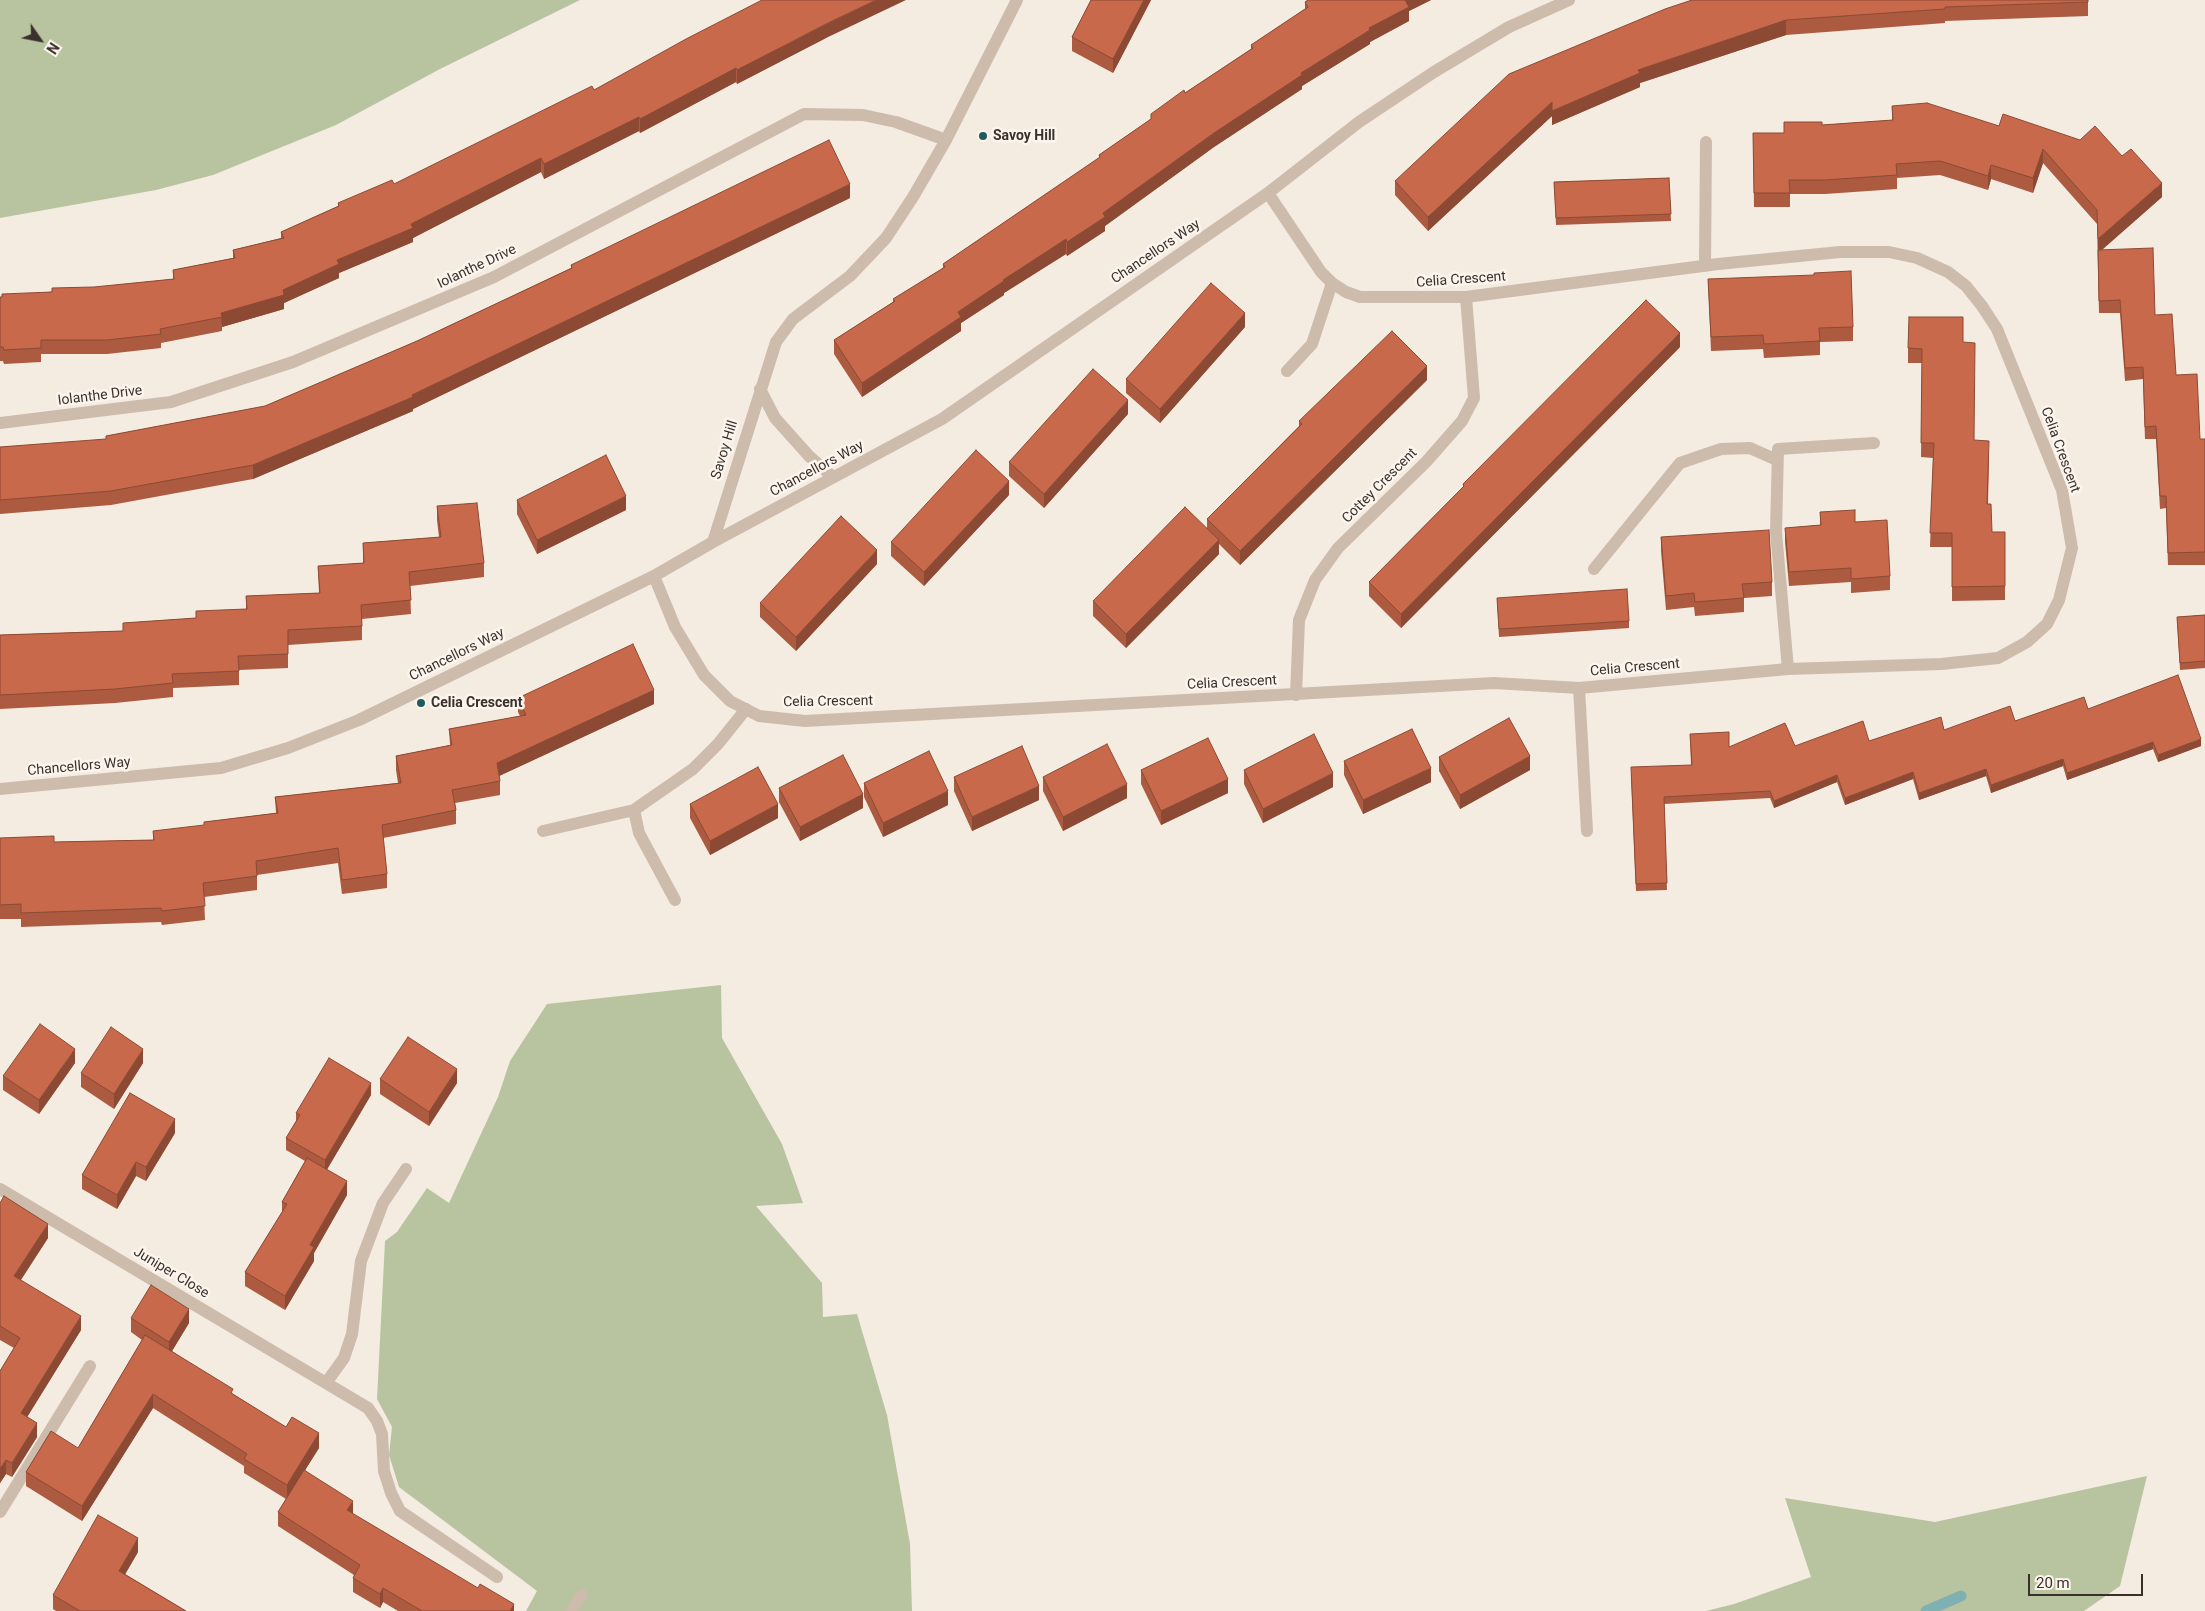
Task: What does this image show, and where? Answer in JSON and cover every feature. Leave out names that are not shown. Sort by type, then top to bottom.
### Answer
[{"type":"street","name":"Savoy Hill","points":[[713,542],[776,342],[793,319],[850,276],[886,238],[913,198],[946,140],[1017,0]]},
{"type":"street","name":"Chancellors Way","points":[[0,789],[221,768],[288,748],[359,720],[654,576],[713,542],[942,419],[1268,193],[1359,122],[1434,72],[1509,27],[1569,0]]},
{"type":"street","name":"Iolanthe Drive","points":[[0,423],[171,402],[293,362],[494,277],[804,114],[863,114],[896,122],[946,140]]},
{"type":"street","points":[[1704,266],[1706,142]]},
{"type":"street","name":"Celia Crescent","points":[[654,576],[675,627],[704,675],[730,701],[759,716],[805,720],[1494,683],[1579,688],[1788,669],[1941,664],[1998,658],[2027,642],[2047,624],[2059,600],[2072,548],[2062,490],[1997,329],[1966,286],[1948,272],[1917,258],[1889,252],[1840,252],[1704,266],[1466,297],[1360,297],[1346,292],[1332,283],[1321,272],[1268,193]]},
{"type":"street","points":[[1286,371],[1312,344],[1332,283]]},
{"type":"street","name":"Cottey Crescent","points":[[1296,695],[1299,620],[1315,580],[1338,548],[1426,462],[1462,421],[1474,398],[1466,297]]},
{"type":"street","points":[[760,389],[775,418],[809,456],[833,477]]},
{"type":"street","points":[[1788,669],[1776,532],[1778,449],[1874,443]]},
{"type":"street","points":[[1594,569],[1680,463],[1721,449],[1750,448],[1777,460]]},
{"type":"street","points":[[1579,688],[1588,831]]},
{"type":"street","points":[[543,831],[634,810],[694,769],[718,744],[746,709]]},
{"type":"street","points":[[634,810],[639,833],[675,900]]},
{"type":"street","points":[[326,1383],[344,1358],[352,1334],[361,1261],[383,1203],[406,1169]]},
{"type":"street","name":"Juniper Close","points":[[0,1190],[368,1408],[377,1421],[382,1434],[384,1471],[391,1493],[400,1511],[497,1577]]},
{"type":"street","points":[[0,1512],[90,1366]]},
{"type":"street","points":[[571,1611],[582,1595]]},
{"type":"green space","points":[[0,0],[580,0],[440,69],[336,125],[213,175],[156,190],[0,218]]},
{"type":"green space","points":[[721,985],[722,1038],[782,1144],[803,1203],[756,1206],[822,1283],[823,1317],[857,1314],[887,1415],[910,1544],[912,1611],[526,1611],[537,1591],[399,1487],[389,1455],[392,1427],[377,1399],[385,1241],[397,1232],[427,1188],[449,1203],[498,1097],[510,1061],[547,1004]]},
{"type":"green space","points":[[2147,1476],[2120,1586],[2084,1611],[1706,1611],[1734,1604],[1811,1577],[1785,1498],[1935,1522]]},
{"type":"building","points":[[762,0],[876,0],[737,70],[736,68],[640,119],[639,117],[544,164],[541,158],[411,224],[413,228],[337,260],[339,264],[283,290],[284,295],[221,313],[222,317],[160,329],[161,334],[107,340],[41,340],[41,348],[4,350],[3,347],[0,347],[0,297],[2,297],[2,294],[52,292],[52,288],[94,287],[174,279],[173,270],[235,258],[233,250],[284,238],[281,232],[339,206],[338,203],[392,180],[394,184],[592,86],[594,90],[686,39]]},
{"type":"building","points":[[1091,0],[1144,0],[1113,59],[1072,37]]},
{"type":"building","points":[[1308,0],[1405,0],[1409,7],[1369,28],[1370,30],[1301,73],[1302,75],[1214,133],[1103,213],[1105,217],[1067,242],[1066,239],[1003,280],[958,312],[961,317],[862,383],[834,340],[895,301],[893,299],[945,267],[943,264],[1100,157],[1099,155],[1151,119],[1151,114],[1184,90],[1185,93],[1253,48],[1251,45],[1308,7],[1305,2]]},
{"type":"building","points":[[1692,0],[2088,0],[2088,2],[1945,7],[1945,9],[1786,20],[1638,70],[1640,73],[1552,111],[1552,102],[1428,217],[1395,181],[1509,74],[1665,9]]},
{"type":"building","points":[[1927,103],[1999,126],[2003,114],[2080,140],[2095,126],[2122,156],[2131,149],[2162,183],[2098,239],[2097,210],[2043,149],[2033,178],[1991,165],[1988,176],[1940,161],[1896,164],[1897,175],[1825,180],[1789,180],[1790,193],[1754,193],[1753,133],[1784,133],[1784,122],[1822,122],[1822,125],[1893,120],[1892,106]]},
{"type":"building","points":[[829,140],[850,184],[412,395],[413,397],[253,465],[111,491],[0,500],[0,447],[106,439],[106,436],[265,406],[417,341],[572,268],[571,265]]},
{"type":"building","points":[[1669,178],[1671,214],[1556,218],[1554,182]]},
{"type":"building","points":[[2153,248],[2155,315],[2172,314],[2176,375],[2197,374],[2200,439],[2205,439],[2205,552],[2168,553],[2166,496],[2160,496],[2156,426],[2145,427],[2143,367],[2125,368],[2120,300],[2099,301],[2098,250]]},
{"type":"building","points":[[1851,271],[1853,327],[1819,328],[1820,341],[1764,344],[1763,335],[1711,337],[1708,279],[1814,275],[1814,273]]},
{"type":"building","points":[[1211,283],[1245,313],[1160,409],[1126,379]]},
{"type":"building","points":[[1646,300],[1680,333],[1401,614],[1369,582],[1464,486],[1463,484]]},
{"type":"building","points":[[1909,317],[1963,317],[1963,342],[1975,343],[1974,440],[1989,441],[1987,504],[1991,504],[1992,532],[2005,532],[2005,586],[1952,587],[1952,533],[1930,533],[1934,443],[1921,443],[1922,349],[1908,348]]},
{"type":"building","points":[[1392,331],[1427,366],[1240,551],[1207,519],[1302,424],[1299,421]]},
{"type":"building","points":[[1093,369],[1128,400],[1044,494],[1009,462]]},
{"type":"building","points":[[976,450],[1009,481],[924,572],[891,542]]},
{"type":"building","points":[[606,455],[626,496],[537,540],[517,500]]},
{"type":"building","points":[[477,503],[484,563],[409,572],[411,600],[361,605],[362,626],[288,630],[288,654],[238,656],[239,671],[172,674],[173,683],[115,689],[0,695],[0,635],[123,631],[123,623],[196,618],[196,611],[247,609],[246,596],[320,593],[318,566],[364,563],[363,543],[441,537],[437,506]]},
{"type":"building","points":[[1185,507],[1219,540],[1126,634],[1093,601]]},
{"type":"building","points":[[1855,510],[1855,522],[1887,520],[1890,576],[1851,579],[1851,568],[1789,572],[1785,528],[1821,525],[1820,512]]},
{"type":"building","points":[[841,516],[877,550],[796,637],[760,603]]},
{"type":"building","points":[[1769,530],[1772,582],[1742,584],[1744,598],[1695,602],[1694,593],[1666,596],[1661,537]]},
{"type":"building","points":[[1627,589],[1629,621],[1499,629],[1497,598]]},
{"type":"building","points":[[2205,615],[2205,661],[2180,663],[2177,617]]},
{"type":"building","points":[[633,644],[654,690],[497,763],[500,781],[452,790],[456,810],[382,825],[387,874],[342,880],[338,848],[256,861],[257,876],[203,883],[205,906],[162,911],[161,908],[21,913],[21,904],[0,905],[0,838],[54,836],[54,842],[154,840],[153,831],[204,825],[204,822],[278,813],[275,797],[401,783],[396,756],[452,745],[449,729],[526,715],[518,698]]},
{"type":"building","points":[[2178,675],[2201,739],[2158,755],[2153,742],[2067,773],[2063,759],[1991,785],[1986,769],[1919,793],[1913,772],[1845,798],[1837,775],[1774,801],[1770,791],[1664,797],[1667,883],[1636,884],[1631,767],[1692,765],[1690,734],[1729,732],[1729,747],[1785,723],[1795,746],[1863,721],[1869,741],[1941,717],[1944,730],[2010,706],[2015,721],[2084,697],[2088,709]]},
{"type":"building","points":[[1509,718],[1530,756],[1460,795],[1439,757]]},
{"type":"building","points":[[1412,729],[1431,768],[1363,800],[1344,761]]},
{"type":"building","points":[[1314,734],[1333,773],[1263,809],[1244,770]]},
{"type":"building","points":[[1208,738],[1228,779],[1161,811],[1141,770]]},
{"type":"building","points":[[1107,744],[1127,784],[1063,817],[1043,777]]},
{"type":"building","points":[[1022,746],[1039,786],[972,817],[954,777]]},
{"type":"building","points":[[929,751],[948,791],[883,823],[864,783]]},
{"type":"building","points":[[843,755],[863,794],[800,827],[779,788]]},
{"type":"building","points":[[758,767],[778,804],[710,841],[690,804]]},
{"type":"building","points":[[40,1024],[75,1049],[39,1100],[3,1076]]},
{"type":"building","points":[[111,1027],[143,1049],[114,1094],[81,1073]]},
{"type":"building","points":[[408,1037],[457,1069],[429,1112],[380,1079]]},
{"type":"building","points":[[329,1058],[371,1083],[325,1160],[286,1138],[300,1115],[296,1113]]},
{"type":"building","points":[[130,1093],[175,1119],[146,1167],[136,1162],[117,1195],[82,1175]]},
{"type":"building","points":[[307,1158],[347,1181],[310,1245],[314,1247],[285,1296],[245,1272],[287,1204],[282,1202]]},
{"type":"building","points":[[4,1196],[48,1224],[14,1276],[81,1316],[21,1413],[37,1423],[12,1463],[6,1460],[0,1469],[0,1371],[20,1338],[0,1326],[0,1203]]},
{"type":"building","points":[[151,1285],[189,1309],[169,1342],[131,1318]]},
{"type":"building","points":[[145,1335],[233,1389],[231,1393],[286,1427],[292,1417],[319,1433],[287,1485],[244,1459],[247,1454],[153,1394],[82,1506],[26,1472],[51,1431],[78,1448]]},
{"type":"building","points":[[304,1470],[353,1501],[347,1510],[478,1588],[480,1584],[514,1604],[510,1611],[422,1611],[383,1588],[380,1594],[353,1578],[360,1565],[278,1512]]},
{"type":"building","points":[[98,1515],[138,1538],[119,1571],[186,1611],[80,1611],[53,1595]]},
{"type":"waterway","points":[[1926,1611],[1961,1596]]},
{"type":"place","name":"Savoy Hill","points":[[983,136]]},
{"type":"place","name":"Celia Crescent","points":[[421,703]]}]
